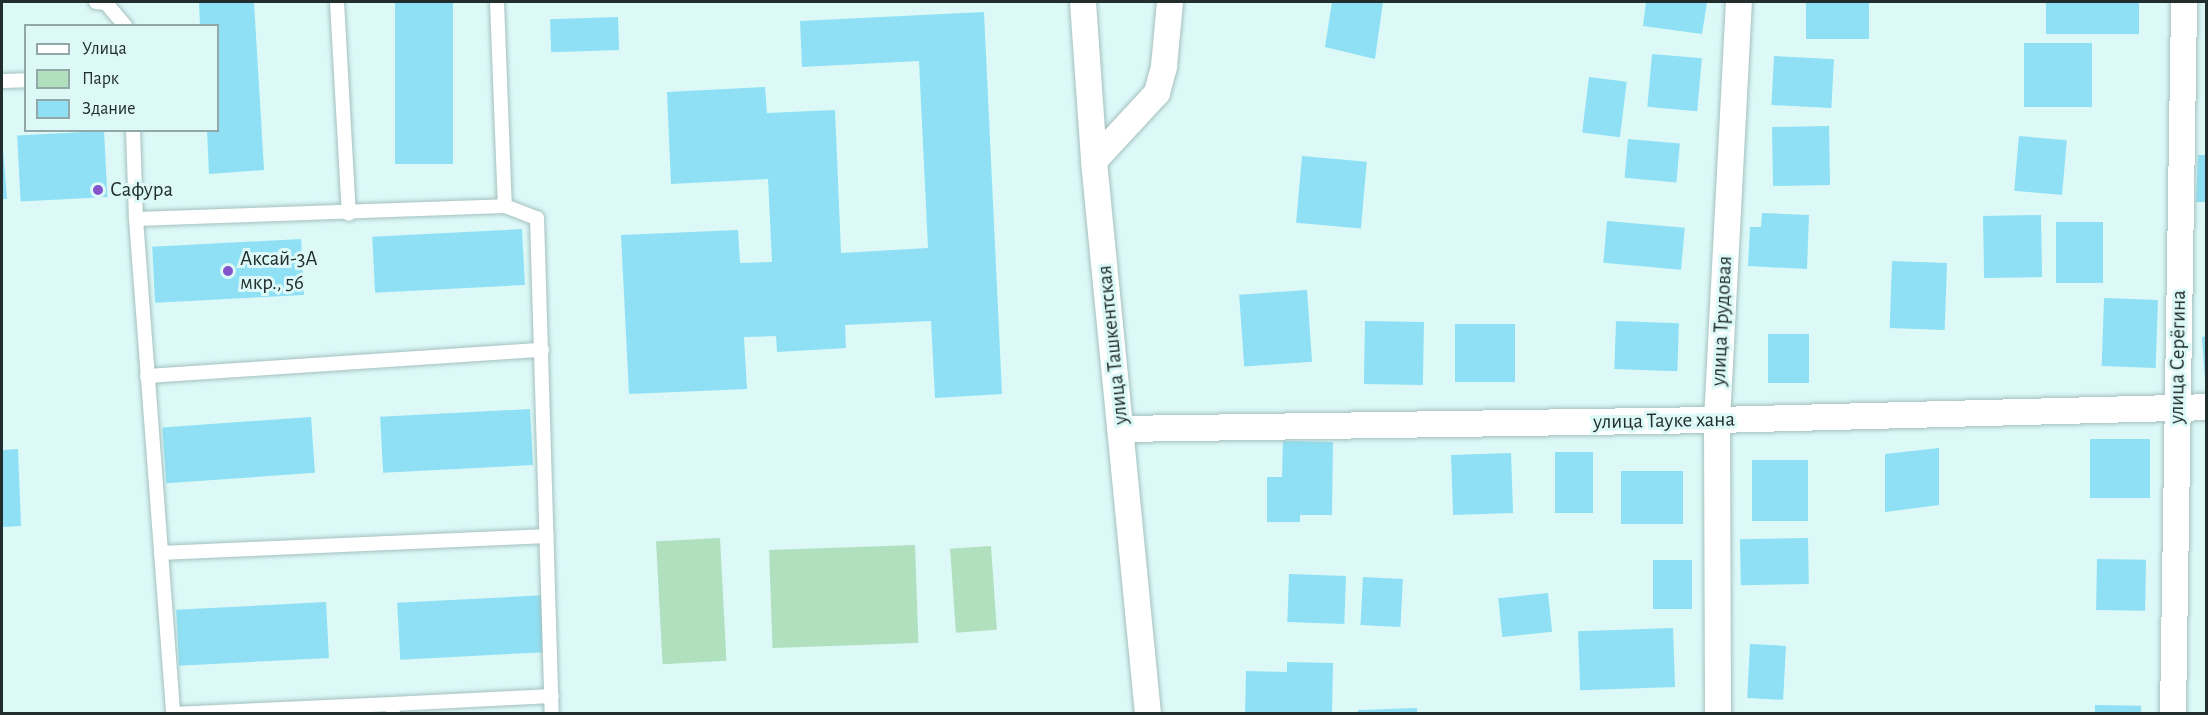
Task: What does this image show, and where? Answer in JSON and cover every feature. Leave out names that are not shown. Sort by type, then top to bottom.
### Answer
[{"type":"street","name":"улица Ташкентская","points":[[1083,2],[1094,161],[1148,714]]},
{"type":"street","points":[[1094,161],[1157,93],[1170,2]]},
{"type":"street","name":"улица Трудовая","points":[[1718,714],[1717,420],[1739,2]]},
{"type":"street","name":"улица Серёгина","points":[[2173,714],[2184,2]]},
{"type":"street","name":"улица Тауке хана","points":[[1121,429],[1717,420],[2206,407]]},
{"type":"lane","points":[[96,2],[106,3],[122,24]]},
{"type":"lane","points":[[337,2],[349,214]]},
{"type":"lane","points":[[497,2],[505,206]]},
{"type":"lane","points":[[2,81],[24,80]]},
{"type":"lane","points":[[133,132],[136,219],[173,713],[392,709],[552,696]]},
{"type":"lane","points":[[136,219],[349,214],[505,206],[537,218],[552,714]]},
{"type":"lane","points":[[147,376],[542,350]]},
{"type":"lane","points":[[161,553],[547,536]]},
{"type":"green space","points":[[720,538],[726,661],[663,664],[656,541]]},
{"type":"green space","points":[[915,545],[918,643],[773,648],[769,550]]},
{"type":"green space","points":[[991,546],[997,630],[956,633],[950,549]]},
{"type":"building","points":[[199,2],[254,2],[264,170],[209,174],[207,132],[219,132],[219,24],[200,24]]},
{"type":"building","points":[[395,2],[453,2],[453,164],[395,164]]},
{"type":"building","points":[[1332,2],[1383,2],[1375,59],[1325,47]]},
{"type":"building","points":[[1646,2],[1707,2],[1702,34],[1643,26]]},
{"type":"building","points":[[1806,2],[1869,2],[1869,39],[1806,39]]},
{"type":"building","points":[[2046,2],[2139,2],[2139,34],[2046,34]]},
{"type":"building","points":[[984,12],[1002,394],[935,398],[931,321],[845,325],[846,348],[777,352],[776,336],[744,337],[747,389],[629,394],[621,235],[738,230],[740,263],[772,262],[768,179],[671,184],[667,92],[765,87],[767,113],[835,110],[841,253],[928,248],[919,61],[802,67],[800,21]]},
{"type":"building","points":[[618,17],[619,50],[551,52],[550,19]]},
{"type":"building","points":[[2024,43],[2092,43],[2092,107],[2024,107]]},
{"type":"building","points":[[1652,54],[1702,58],[1697,111],[1647,107]]},
{"type":"building","points":[[1774,56],[1834,59],[1831,108],[1771,105]]},
{"type":"building","points":[[1589,77],[1627,82],[1620,137],[1582,133]]},
{"type":"building","points":[[1829,126],[1830,185],[1773,186],[1772,127]]},
{"type":"building","points":[[104,132],[107,197],[21,201],[17,136]]},
{"type":"building","points":[[2019,136],[2067,140],[2062,195],[2014,191]]},
{"type":"building","points":[[2,138],[7,199],[2,199]]},
{"type":"building","points":[[1628,139],[1680,144],[1676,182],[1625,178]]},
{"type":"building","points":[[2198,155],[2206,155],[2206,202],[2196,202]]},
{"type":"building","points":[[1302,156],[1367,162],[1361,228],[1296,223]]},
{"type":"building","points":[[1762,213],[1809,215],[1807,269],[1748,266],[1750,227],[1761,227]]},
{"type":"building","points":[[2041,215],[2042,277],[1984,278],[1983,216]]},
{"type":"building","points":[[1607,221],[1685,228],[1681,270],[1603,263]]},
{"type":"building","points":[[2056,222],[2103,222],[2103,283],[2056,283]]},
{"type":"building","points":[[522,229],[525,285],[375,293],[372,237]]},
{"type":"building","name":"Аксай-3А мкр., 56","points":[[301,239],[304,295],[155,303],[152,247]]},
{"type":"building","points":[[1892,261],[1947,263],[1945,330],[1890,328]]},
{"type":"building","points":[[1307,290],[1312,362],[1244,367],[1239,295]]},
{"type":"building","points":[[2104,298],[2158,300],[2156,368],[2102,366]]},
{"type":"building","points":[[1365,321],[1424,322],[1423,385],[1364,384]]},
{"type":"building","points":[[1616,321],[1679,323],[1677,371],[1614,369]]},
{"type":"building","points":[[1455,324],[1515,324],[1515,382],[1455,382]]},
{"type":"building","points":[[1768,334],[1809,334],[1809,383],[1768,383]]},
{"type":"building","points":[[2206,336],[2206,380],[2205,380],[2202,337]]},
{"type":"building","points":[[530,409],[533,465],[383,473],[380,417]]},
{"type":"building","points":[[311,417],[315,473],[166,483],[162,427]]},
{"type":"building","points":[[2090,439],[2150,439],[2150,498],[2090,498]]},
{"type":"building","points":[[1283,441],[1333,442],[1332,515],[1300,515],[1300,522],[1267,522],[1267,477],[1282,477]]},
{"type":"building","points":[[1939,448],[1939,505],[1885,512],[1885,454]]},
{"type":"building","points":[[18,449],[21,526],[2,527],[2,450]]},
{"type":"building","points":[[1555,452],[1593,452],[1593,513],[1555,513]]},
{"type":"building","points":[[1511,453],[1513,513],[1453,515],[1451,455]]},
{"type":"building","points":[[1752,460],[1808,460],[1808,521],[1752,521]]},
{"type":"building","points":[[1621,471],[1683,471],[1683,524],[1621,524]]},
{"type":"building","points":[[1808,538],[1809,584],[1741,585],[1740,539]]},
{"type":"building","points":[[2097,559],[2146,560],[2145,611],[2096,610]]},
{"type":"building","points":[[1653,560],[1692,560],[1692,609],[1653,609]]},
{"type":"building","points":[[1289,574],[1346,576],[1344,624],[1287,622]]},
{"type":"building","points":[[1363,577],[1403,579],[1400,627],[1360,625]]},
{"type":"building","points":[[1548,593],[1552,632],[1502,637],[1498,598]]},
{"type":"building","points":[[547,595],[550,652],[400,660],[397,603]]},
{"type":"building","points":[[326,602],[329,658],[179,666],[176,610]]},
{"type":"building","points":[[1673,628],[1675,687],[1580,690],[1578,631]]},
{"type":"building","points":[[1750,644],[1786,646],[1783,700],[1747,698]]},
{"type":"building","points":[[1287,662],[1333,663],[1332,714],[1245,713],[1246,671],[1287,672]]},
{"type":"building","points":[[2095,705],[2141,706],[2141,714],[2095,714]]},
{"type":"building","points":[[1417,708],[1417,714],[1358,714],[1358,710]]},
{"type":"place","name":"Сафура","points":[[98,190]]},
{"type":"place","name":"Аксай-3А мкр., 56","points":[[228,271]]}]
